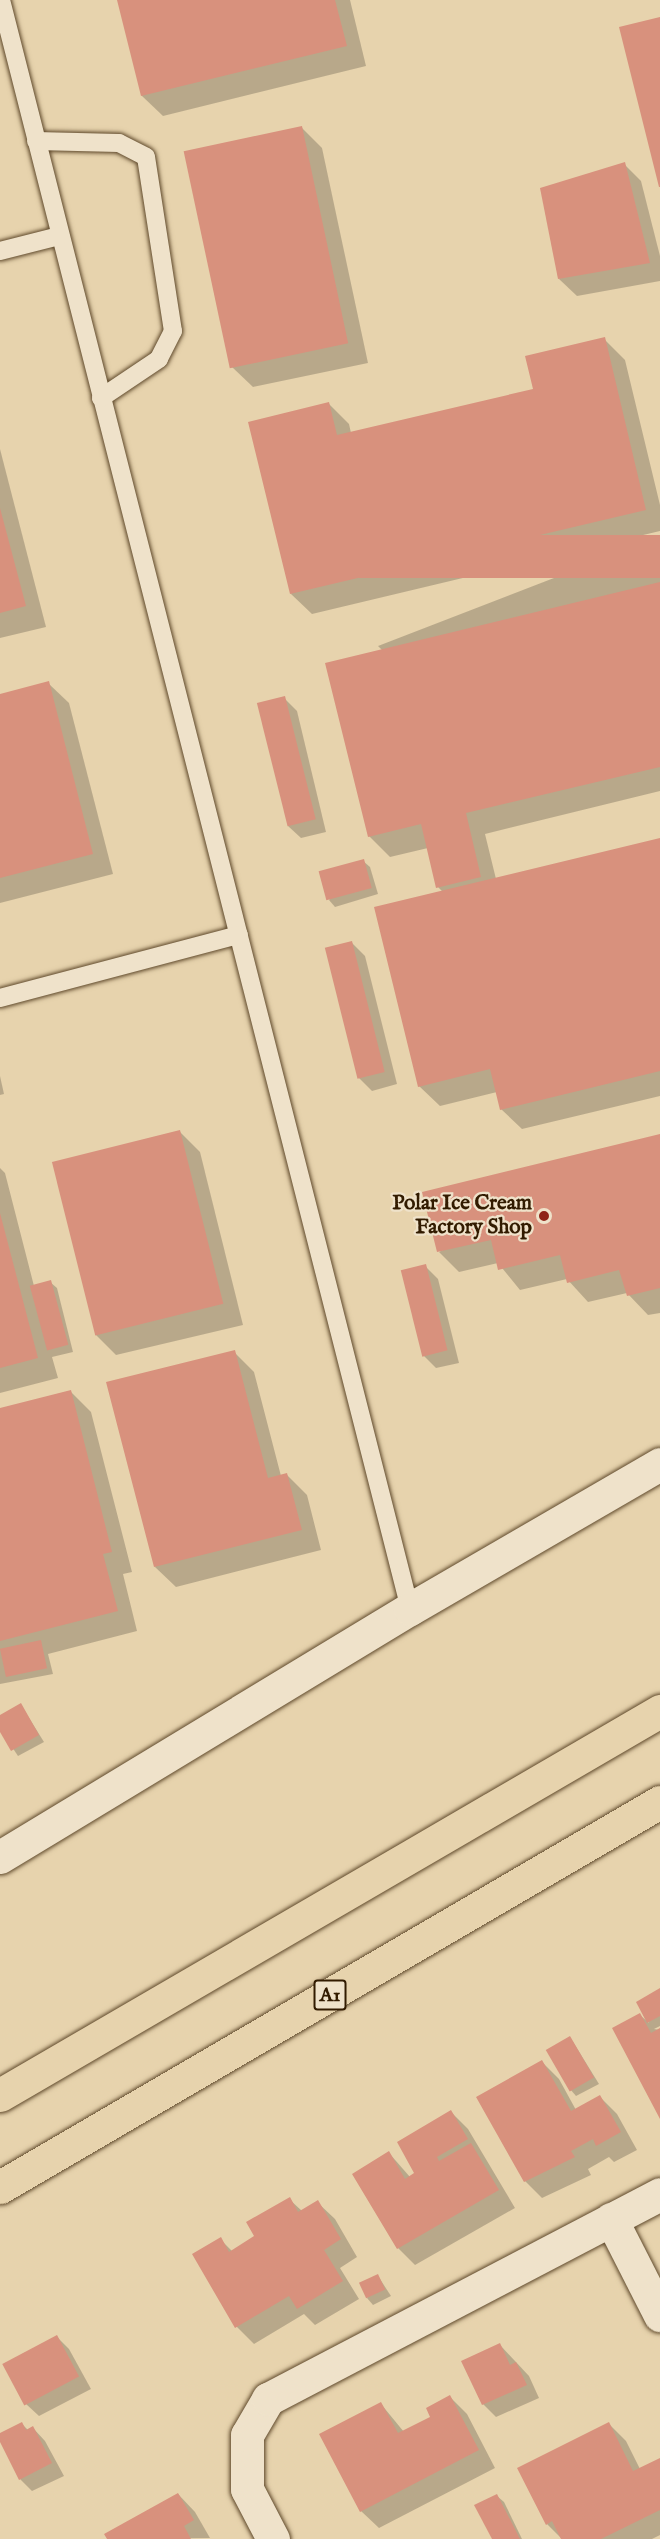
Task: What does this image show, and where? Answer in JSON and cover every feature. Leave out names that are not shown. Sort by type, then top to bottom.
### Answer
[{"type":"highway","points":[[0,2095],[660,1711]]},
{"type":"highway","name":"A1","points":[[0,2187],[660,1802]]},
{"type":"street","points":[[0,1857],[410,1609],[660,1464]]},
{"type":"street","points":[[273,2539],[247,2489],[247,2435],[268,2399],[660,2194]]},
{"type":"street","points":[[611,2219],[660,2315]]},
{"type":"lane","points":[[1,0],[59,236],[410,1609]]},
{"type":"lane","points":[[36,141],[119,143],[146,157],[173,331],[159,358],[101,398]]},
{"type":"lane","points":[[0,251],[59,236]]},
{"type":"lane","points":[[0,998],[239,935]]},
{"type":"building","points":[[117,0],[335,0],[347,46],[141,96]]},
{"type":"building","points":[[660,17],[660,187],[659,187],[619,27]]},
{"type":"building","points":[[302,126],[348,343],[230,368],[184,151]]},
{"type":"building","points":[[625,162],[650,263],[558,279],[540,188]]},
{"type":"building","points":[[605,337],[646,510],[290,594],[248,422],[329,402],[337,435],[533,389],[525,356]]},
{"type":"building","points":[[0,508],[26,606],[0,613]]},
{"type":"building","points":[[359,535],[660,535],[660,578],[359,578]]},
{"type":"building","points":[[660,582],[660,767],[466,813],[481,877],[436,888],[421,824],[368,837],[325,663]]},
{"type":"building","points":[[49,681],[93,854],[0,878],[0,694]]},
{"type":"building","points":[[285,696],[316,819],[288,826],[257,703]]},
{"type":"building","points":[[660,838],[660,1071],[500,1110],[490,1069],[418,1087],[374,907]]},
{"type":"building","points":[[364,859],[372,888],[326,900],[319,871]]},
{"type":"building","points":[[352,941],[385,1072],[357,1079],[325,948]]},
{"type":"building","points":[[180,1130],[223,1304],[95,1336],[52,1162]]},
{"type":"building","name":"Polar Ice Cream Factory Shop","points":[[660,1134],[660,1288],[627,1296],[619,1270],[567,1283],[560,1255],[498,1270],[491,1240],[437,1252],[422,1192]]},
{"type":"building","points":[[0,1213],[38,1358],[0,1368]]},
{"type":"building","points":[[426,1264],[448,1350],[422,1357],[401,1270]]},
{"type":"building","points":[[51,1280],[68,1345],[47,1350],[30,1286]]},
{"type":"building","points":[[235,1350],[268,1478],[287,1473],[302,1530],[154,1567],[106,1382]]},
{"type":"building","points":[[71,1390],[112,1552],[103,1554],[118,1611],[0,1641],[0,1408]]},
{"type":"building","points":[[41,1640],[47,1668],[6,1677],[0,1649]]},
{"type":"building","points":[[21,1703],[39,1735],[11,1751],[0,1732],[0,1715]]},
{"type":"building","points":[[660,1988],[660,2016],[647,2023],[636,2002]]},
{"type":"building","points":[[640,2013],[651,2033],[660,2028],[660,2119],[612,2028]]},
{"type":"building","points":[[570,2036],[594,2078],[570,2092],[546,2050]]},
{"type":"building","points":[[542,2060],[571,2111],[600,2095],[621,2132],[596,2146],[593,2139],[571,2151],[575,2157],[524,2182],[476,2097]]},
{"type":"building","points":[[451,2110],[468,2139],[437,2157],[439,2161],[471,2143],[499,2190],[397,2249],[352,2174],[389,2151],[405,2179],[414,2173],[397,2142]]},
{"type":"building","points":[[290,2197],[298,2212],[318,2200],[341,2239],[324,2250],[343,2281],[297,2309],[289,2296],[235,2328],[192,2254],[221,2237],[229,2252],[254,2236],[246,2222]]},
{"type":"building","points":[[378,2274],[385,2289],[366,2298],[359,2283]]},
{"type":"building","points":[[57,2335],[79,2376],[24,2406],[2,2364]]},
{"type":"building","points":[[500,2343],[510,2365],[516,2362],[527,2385],[482,2405],[461,2361]]},
{"type":"building","points":[[450,2395],[479,2450],[360,2512],[319,2434],[381,2402],[398,2433],[430,2417],[426,2408]]},
{"type":"building","points":[[22,2422],[26,2430],[33,2426],[52,2463],[19,2480],[0,2442],[0,2433]]},
{"type":"building","points":[[609,2422],[633,2471],[660,2458],[660,2510],[601,2539],[561,2539],[552,2521],[546,2525],[517,2468]]},
{"type":"building","points":[[178,2493],[194,2520],[184,2526],[191,2539],[107,2539],[104,2534]]},
{"type":"building","points":[[497,2494],[520,2539],[492,2539],[474,2505]]},
{"type":"place","name":"Polar Ice Cream Factory Shop","points":[[544,1216]]}]
